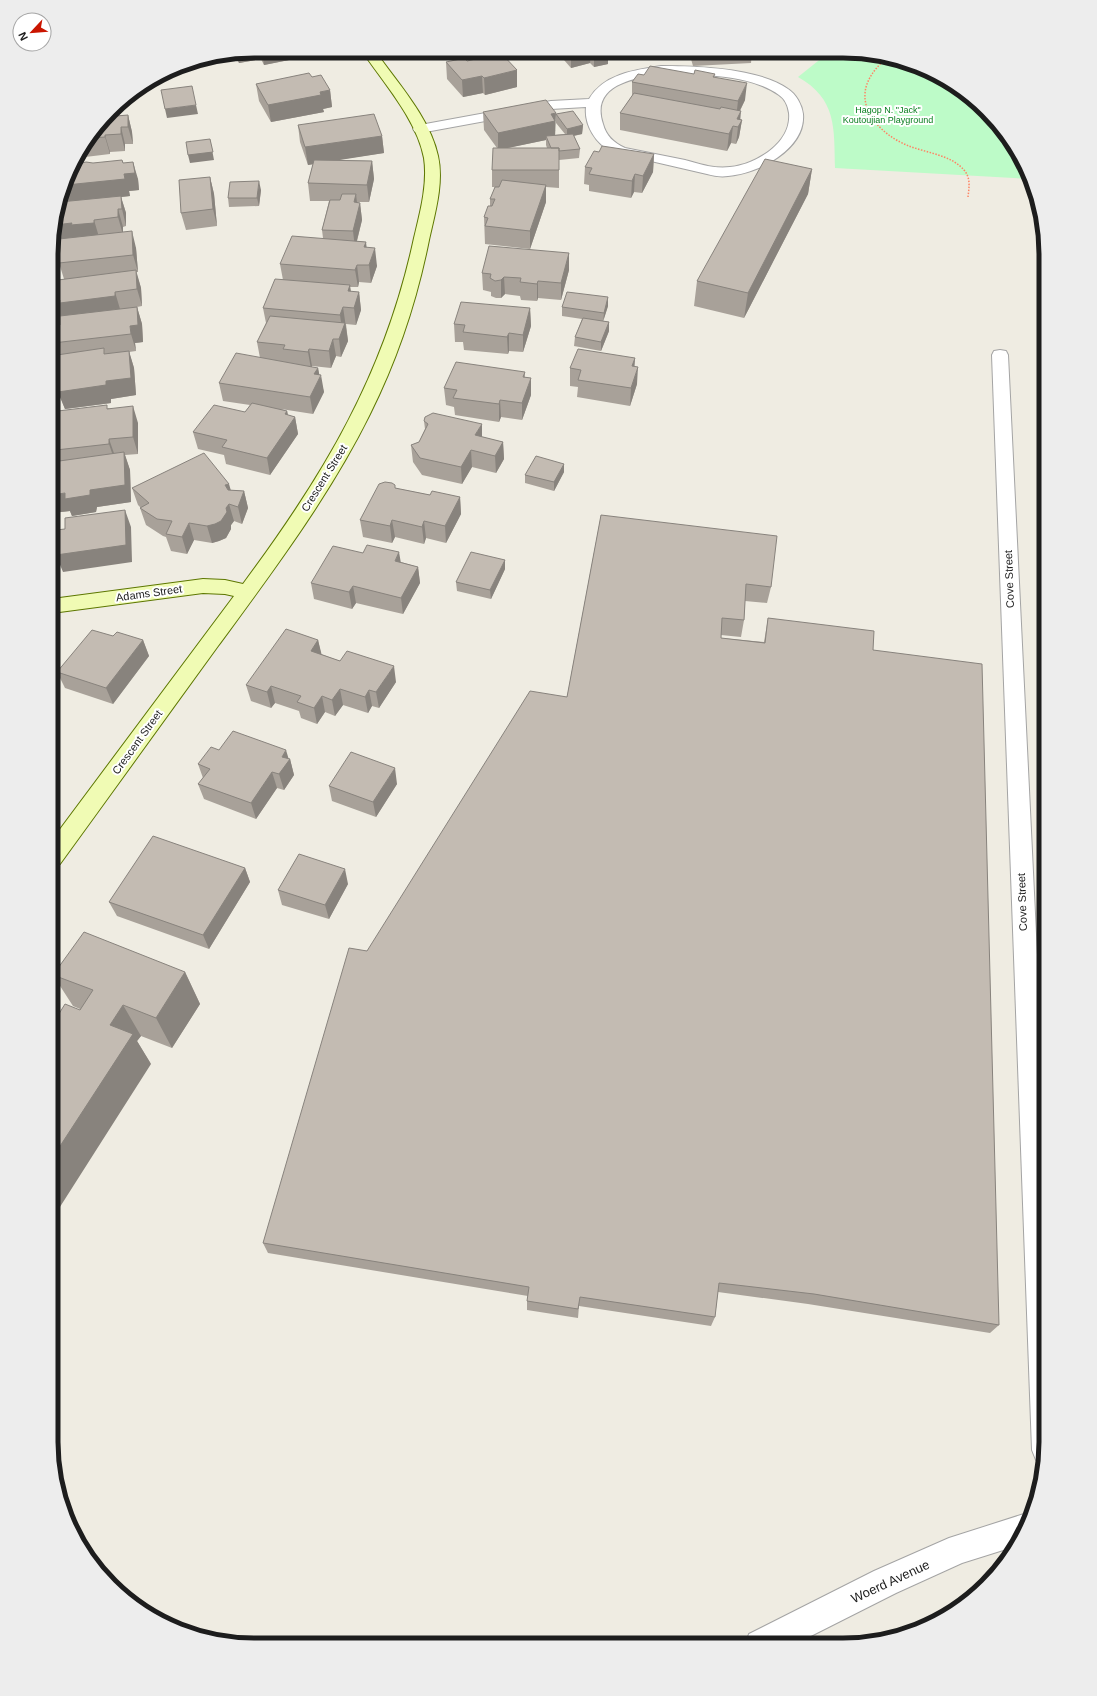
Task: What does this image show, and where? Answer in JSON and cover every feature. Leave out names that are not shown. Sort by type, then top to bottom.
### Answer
[{"type":"street","name":"Crescent Street","points":[[58,849],[282,545],[338,457],[370,396],[396,334],[412,285],[430,191],[431,156],[420,129],[373,58]]},
{"type":"street","points":[[690,70],[749,78],[772,85],[785,93],[794,103],[797,120],[791,136],[779,149],[751,166],[736,171],[719,172],[621,151],[610,146],[603,140],[595,124],[592,114],[594,103],[599,94],[607,85],[625,76],[649,71],[690,70]]},
{"type":"street","points":[[420,129],[569,102],[594,103]]},
{"type":"street","name":"Cove Street","points":[[1000,355],[1039,1283]]},
{"type":"street","name":"Adams Street","points":[[58,605],[203,586],[225,587],[246,592]]},
{"type":"street","name":"Woerd Avenue","points":[[774,1638],[885,1582],[960,1549],[1018,1531]]},
{"type":"path","points":[[883,62],[870,75],[866,85],[864,96],[871,118],[889,136],[900,142],[951,160],[960,166],[966,172],[969,180],[968,197]]},
{"type":"green space","name":"Hagop N. \"Jack\" Koutoujian Playground","points":[[822,58],[856,58],[906,68],[930,78],[952,91],[982,115],[1006,145],[1024,179],[835,168],[833,127],[827,105],[811,86],[798,77]]},
{"type":"building","points":[[465,58],[467,61],[480,58],[506,58],[517,70],[484,78],[482,76],[462,80],[446,62]]},
{"type":"building","points":[[650,66],[694,74],[695,70],[715,74],[713,77],[747,83],[738,101],[632,82],[638,74],[644,75]]},
{"type":"building","points":[[309,73],[312,77],[321,75],[330,90],[320,92],[321,95],[268,105],[256,84]]},
{"type":"building","points":[[192,86],[196,105],[165,109],[161,90]]},
{"type":"building","points":[[634,93],[720,109],[721,107],[741,111],[737,119],[742,120],[738,127],[733,126],[729,134],[620,113]]},
{"type":"building","points":[[546,100],[556,113],[551,114],[555,121],[498,133],[483,112]]},
{"type":"building","points":[[573,111],[583,125],[567,129],[556,114]]},
{"type":"building","points":[[374,114],[382,136],[305,147],[298,125]]},
{"type":"building","points":[[115,115],[128,115],[128,127],[121,127],[121,134],[105,135],[105,137],[97,138]]},
{"type":"building","points":[[573,134],[580,149],[559,151],[559,148],[551,148],[546,136]]},
{"type":"building","points":[[210,139],[213,152],[188,155],[186,142]]},
{"type":"building","points":[[602,146],[654,154],[643,176],[635,174],[632,181],[589,174],[592,168],[585,167],[594,151],[599,152]]},
{"type":"building","points":[[493,148],[559,148],[559,170],[492,170]]},
{"type":"building","points":[[765,159],[812,169],[748,293],[697,281]]},
{"type":"building","points":[[122,160],[123,163],[133,162],[135,173],[124,174],[125,179],[71,185],[80,163]]},
{"type":"building","points":[[314,160],[372,161],[367,185],[308,183]]},
{"type":"building","points":[[210,177],[213,209],[181,213],[179,180]]},
{"type":"building","points":[[502,180],[546,185],[530,231],[485,226],[488,218],[484,217],[488,206],[492,206],[495,199],[490,199],[495,187],[499,187]]},
{"type":"building","points":[[259,181],[257,198],[228,198],[230,182]]},
{"type":"building","points":[[342,194],[356,194],[354,202],[360,203],[353,231],[322,230],[330,200],[340,200]]},
{"type":"building","points":[[121,196],[122,209],[118,209],[118,217],[94,220],[94,223],[61,224],[65,201]]},
{"type":"building","points":[[132,231],[133,255],[59,263],[59,239]]},
{"type":"building","points":[[292,236],[366,242],[364,247],[375,248],[369,265],[357,265],[355,270],[280,264]]},
{"type":"building","points":[[489,246],[569,253],[561,283],[538,281],[537,284],[520,282],[521,278],[504,277],[501,280],[495,281],[490,278],[491,274],[482,273]]},
{"type":"building","points":[[136,270],[137,289],[115,292],[115,296],[60,303],[60,300],[58,300],[58,280]]},
{"type":"building","points":[[275,279],[350,285],[348,291],[359,292],[354,308],[343,307],[340,315],[263,308]]},
{"type":"building","points":[[567,292],[608,297],[604,313],[562,307]]},
{"type":"building","points":[[461,302],[530,308],[523,335],[509,333],[507,337],[463,332],[465,325],[454,324]]},
{"type":"building","points":[[137,307],[138,325],[130,326],[131,334],[58,342],[58,325],[60,325],[60,316]]},
{"type":"building","points":[[270,316],[345,323],[339,339],[333,339],[329,351],[309,349],[308,352],[283,349],[285,345],[257,342]]},
{"type":"building","points":[[583,318],[609,322],[601,342],[575,337]]},
{"type":"building","points":[[104,348],[104,354],[129,351],[131,378],[106,381],[106,385],[58,392],[58,355]]},
{"type":"building","points":[[578,349],[635,358],[632,366],[638,367],[631,388],[578,380],[581,370],[570,368]]},
{"type":"building","points":[[236,353],[318,368],[314,374],[321,375],[310,397],[219,383]]},
{"type":"building","points":[[456,362],[525,372],[523,377],[531,378],[522,403],[500,400],[499,404],[453,398],[457,390],[444,388]]},
{"type":"building","points":[[252,403],[287,411],[285,414],[295,417],[267,458],[222,447],[227,440],[193,432],[214,405],[245,412]]},
{"type":"building","points":[[107,405],[107,409],[133,406],[133,437],[109,439],[109,444],[58,450],[58,411]]},
{"type":"building","points":[[433,413],[482,424],[475,435],[503,442],[495,456],[471,450],[461,467],[420,458],[411,445],[419,442],[428,424],[424,421],[425,417]]},
{"type":"building","points":[[124,452],[125,485],[90,490],[90,495],[65,499],[65,493],[58,494],[58,461]]},
{"type":"building","points":[[204,453],[229,484],[225,485],[228,490],[244,491],[238,507],[229,504],[226,508],[227,512],[221,521],[215,524],[207,526],[189,523],[182,537],[166,534],[172,521],[157,519],[140,508],[149,503],[132,488]]},
{"type":"building","points":[[536,456],[564,464],[554,482],[525,475]]},
{"type":"building","points":[[385,482],[392,483],[395,485],[395,488],[430,495],[432,491],[460,497],[445,526],[424,521],[422,527],[392,520],[390,526],[360,520],[379,484]]},
{"type":"building","points":[[125,510],[126,545],[58,555],[58,530],[65,529],[65,518]]},
{"type":"building","points":[[601,515],[777,536],[771,587],[746,584],[744,620],[722,618],[721,638],[765,643],[768,618],[874,631],[873,650],[982,664],[999,1325],[814,1294],[719,1283],[715,1317],[580,1297],[578,1309],[527,1301],[529,1287],[263,1243],[349,948],[367,951],[530,691],[567,697]]},
{"type":"building","points":[[367,545],[399,552],[395,561],[418,567],[401,598],[353,586],[349,592],[311,583],[333,546],[363,553]]},
{"type":"building","points":[[471,552],[505,560],[490,590],[456,582]]},
{"type":"building","points":[[286,629],[318,640],[311,651],[340,661],[347,651],[394,666],[376,692],[369,690],[365,697],[340,689],[332,700],[322,696],[314,708],[297,702],[301,696],[271,686],[267,692],[246,685]]},
{"type":"building","points":[[92,630],[113,636],[117,632],[143,640],[106,688],[58,672]]},
{"type":"building","points":[[233,731],[286,750],[282,757],[290,759],[279,774],[272,772],[251,803],[198,784],[210,769],[198,764],[211,747],[219,750]]},
{"type":"building","points":[[351,752],[395,768],[373,802],[329,786]]},
{"type":"building","points":[[153,836],[245,868],[203,935],[109,902]]},
{"type":"building","points":[[299,854],[345,869],[325,905],[278,890]]},
{"type":"building","points":[[84,932],[185,972],[156,1018],[123,1005],[110,1025],[133,1034],[58,1149],[58,1015],[65,1004],[80,1010],[93,990],[58,977],[58,968]]}]
